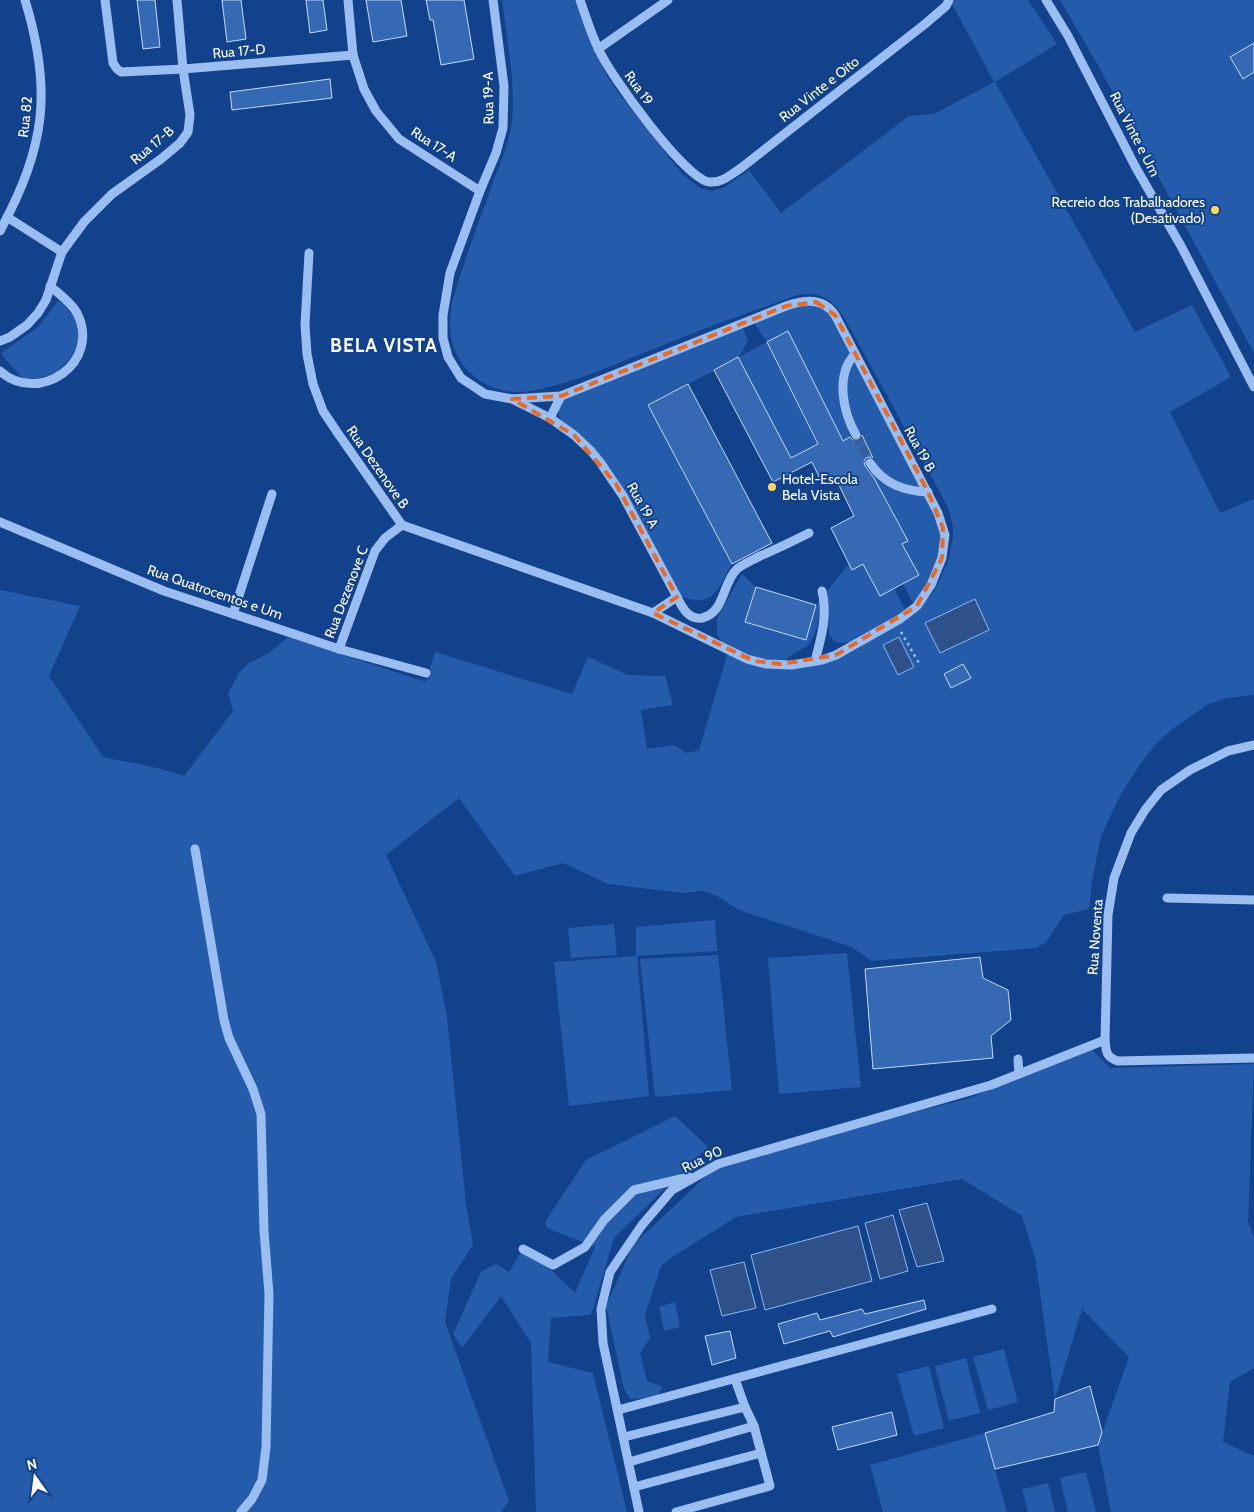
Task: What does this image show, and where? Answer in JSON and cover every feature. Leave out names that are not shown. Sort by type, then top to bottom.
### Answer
[{"type":"street","name":"Rua 82","points":[[0,231],[20,190],[31,160],[38,133],[42,104],[37,48],[24,0]]},
{"type":"street","name":"Rua 17-D","points":[[105,0],[113,63],[121,72],[183,69],[353,55]]},
{"type":"street","name":"Rua 17-B","points":[[0,341],[10,337],[27,324],[38,312],[46,300],[62,252],[84,222],[112,194],[180,143],[188,132],[190,114],[183,69],[177,0]]},
{"type":"street","name":"Rua 17-A","points":[[348,0],[353,55],[364,88],[376,111],[399,139],[480,191]]},
{"type":"street","name":"Rua 19-A","points":[[493,0],[504,86],[503,128],[496,153],[450,273],[443,315],[443,338],[448,357],[461,378],[485,394],[512,399]]},
{"type":"street","name":"Rua 19","points":[[580,0],[598,49],[616,80],[643,117],[698,178]]},
{"type":"street","points":[[598,49],[668,0]]},
{"type":"street","name":"Rua Vinte e Oito","points":[[698,178],[718,182],[733,173],[925,24],[946,6],[949,0]]},
{"type":"street","name":"Rua Vinte e Um","points":[[1046,0],[1068,36],[1136,168],[1181,246],[1254,387]]},
{"type":"street","points":[[7,217],[62,252]]},
{"type":"street","name":"Rua Dezenove B","points":[[309,253],[304,325],[313,384],[323,411],[402,525],[653,613]]},
{"type":"street","points":[[0,371],[6,376],[23,383],[39,383],[54,380],[64,373],[77,358],[83,343],[83,331],[78,314],[69,302],[50,286]]},
{"type":"street","name":"Rua 19 B","points":[[512,399],[561,396],[743,322],[803,301],[823,304],[832,310],[938,512],[945,542],[939,567],[925,595],[917,606],[896,622],[836,655],[815,662],[792,664],[766,664],[740,656],[653,613]]},
{"type":"street","points":[[855,354],[845,369],[843,385],[848,415],[856,435]]},
{"type":"street","points":[[550,418],[561,396]]},
{"type":"street","name":"Rua 19 A","points":[[512,399],[550,418],[583,443],[600,462],[623,496],[677,598],[685,611],[690,615],[700,618],[716,609],[729,579],[736,570],[809,532]]},
{"type":"street","points":[[870,463],[878,474],[892,484],[908,490],[928,492]]},
{"type":"street","points":[[232,614],[272,494]]},
{"type":"street","name":"Rua Quatrocentos e Um","points":[[0,522],[164,591],[338,649],[426,673]]},
{"type":"street","name":"Rua Dezenove C","points":[[338,649],[375,551],[385,538],[402,525]]},
{"type":"street","points":[[815,662],[825,618],[825,601],[822,591]]},
{"type":"street","points":[[653,613],[677,598]]},
{"type":"street","name":"Rua Noventa","points":[[1254,745],[1228,751],[1190,770],[1161,790],[1145,810],[1131,833],[1114,878],[1108,915],[1105,1040],[1106,1052],[1111,1059],[1118,1061],[1254,1058]]},
{"type":"street","points":[[195,849],[224,1020],[229,1038],[261,1114],[264,1232],[269,1294],[266,1447],[262,1480],[252,1499],[241,1512]]},
{"type":"street","points":[[1167,898],[1254,900]]},
{"type":"street","name":"Rua 90","points":[[639,1512],[603,1343],[601,1309],[610,1272],[642,1225],[672,1190],[718,1164],[991,1085],[1105,1040]]},
{"type":"street","points":[[1018,1059],[1019,1074]]},
{"type":"street","points":[[523,1248],[553,1265],[585,1247],[604,1220],[634,1190],[698,1175]]},
{"type":"street","points":[[618,1410],[992,1309]]},
{"type":"street","points":[[676,1512],[770,1486],[754,1426],[735,1379]]},
{"type":"street","points":[[624,1437],[745,1407]]},
{"type":"street","points":[[629,1462],[754,1426]]},
{"type":"street","points":[[634,1487],[761,1454]]},
{"type":"path","points":[[896,622],[919,663]]},
{"type":"highlighted area","points":[[816,302],[835,315],[928,492],[943,528],[942,558],[917,606],[836,655],[781,664],[754,661],[653,613],[677,597],[616,484],[574,435],[512,399],[561,396],[786,306]]},
{"type":"shaded area","points":[[502,0],[575,0],[593,48],[606,74],[617,91],[682,174],[700,188],[712,191],[725,187],[749,170],[781,213],[909,116],[934,114],[994,82],[952,4],[955,0],[1028,0],[1057,44],[995,82],[1135,332],[1192,305],[1231,377],[1170,412],[1220,513],[1254,499],[1254,695],[1227,698],[1207,705],[1171,730],[1154,746],[1120,796],[1101,836],[1092,881],[1089,909],[1064,915],[1046,942],[1036,948],[871,961],[852,947],[739,910],[717,896],[703,891],[682,893],[608,884],[563,863],[515,876],[459,798],[386,855],[436,962],[447,1017],[466,1204],[473,1245],[451,1279],[445,1322],[509,1501],[501,1512],[0,1512],[0,590],[80,606],[49,676],[103,757],[158,768],[184,776],[233,711],[228,693],[239,673],[249,663],[269,653],[288,637],[426,682],[435,652],[572,694],[588,657],[628,675],[665,676],[673,705],[641,710],[647,749],[674,745],[687,753],[699,750],[728,652],[744,660],[822,662],[920,608],[934,591],[948,562],[953,526],[948,507],[845,319],[835,306],[824,297],[811,294],[794,296],[690,334],[582,377],[536,390],[512,392],[496,389],[475,377],[463,365],[452,343],[450,318],[454,294],[505,151],[513,113],[509,47]]},
{"type":"shaded area","name":"Recreio dos Trabalhadores (Desativado)","points":[[1060,0],[1254,0],[1254,353],[1099,67]]},
{"type":"shaded area","points":[[59,300],[76,319],[78,345],[70,359],[55,373],[39,378],[23,379],[1,354],[38,327]]},
{"type":"shaded area","points":[[799,304],[819,305],[831,314],[923,486],[943,537],[936,569],[914,605],[903,584],[919,575],[902,544],[908,541],[867,465],[875,461],[861,432],[843,441],[788,331],[767,342],[752,320]]},
{"type":"shaded area","points":[[741,324],[748,340],[739,357],[767,342],[817,444],[791,458],[738,358],[648,405],[732,564],[718,589],[712,595],[707,599],[690,599],[678,595],[622,490],[560,419],[560,408],[565,397]]},
{"type":"shaded area","points":[[849,564],[852,570],[863,564],[894,588],[906,612],[864,636],[847,643],[839,643],[829,634],[827,591]]},
{"type":"shaded area","points":[[742,574],[756,587],[746,622],[806,640],[816,605],[821,599],[817,627],[812,640],[807,646],[784,660],[759,660],[722,642],[717,635],[717,618]]},
{"type":"shaded area","points":[[975,599],[989,630],[940,653],[925,623]]},
{"type":"shaded area","points":[[899,637],[914,667],[898,675],[883,645]]},
{"type":"shaded area","points":[[715,920],[717,951],[637,956],[649,1096],[569,1106],[554,962],[636,956],[636,927]]},
{"type":"shaded area","points":[[614,924],[617,955],[571,958],[568,928]]},
{"type":"shaded area","points":[[847,953],[861,1087],[779,1094],[768,958]]},
{"type":"shaded area","points":[[718,955],[732,1090],[655,1097],[640,959]]},
{"type":"shaded area","points":[[1091,1049],[1110,1068],[1254,1064],[1248,1221],[1254,1239],[1254,1368],[1230,1382],[1223,1442],[1254,1456],[1254,1512],[1111,1512],[1098,1445],[1129,1357],[1082,1309],[1055,1399],[1035,1257],[1022,1216],[962,1179],[736,1217],[671,1258],[661,1266],[645,1315],[650,1338],[640,1353],[647,1381],[663,1387],[656,1398],[630,1399],[624,1389],[606,1306],[633,1245],[723,1160],[967,1099]]},
{"type":"shaded area","points":[[675,1116],[708,1147],[614,1238],[591,1315],[551,1318],[548,1362],[593,1373],[627,1512],[536,1512],[531,1343],[501,1296],[462,1348],[453,1334],[481,1272],[496,1264],[509,1272],[523,1249],[548,1267],[575,1293],[595,1247],[547,1228],[545,1222],[586,1160]]},
{"type":"shaded area","points":[[927,1203],[944,1261],[917,1267],[899,1210]]},
{"type":"shaded area","points":[[893,1215],[908,1271],[880,1279],[865,1223]]},
{"type":"shaded area","points":[[858,1226],[872,1281],[765,1310],[751,1255]]},
{"type":"shaded area","points":[[744,1262],[756,1308],[722,1316],[710,1270]]},
{"type":"shaded area","points":[[675,1302],[680,1327],[664,1331],[659,1307]]},
{"type":"shaded area","points":[[1004,1349],[1018,1402],[988,1410],[973,1357]]},
{"type":"shaded area","points":[[966,1358],[980,1413],[949,1421],[935,1366]]},
{"type":"shaded area","points":[[929,1366],[944,1428],[914,1436],[897,1374]]},
{"type":"shaded area","points":[[985,1433],[1007,1512],[883,1512],[870,1465]]},
{"type":"shaded area","points":[[1086,1472],[1096,1512],[1068,1512],[1060,1478]]},
{"type":"shaded area","points":[[1048,1483],[1055,1512],[1028,1512],[1022,1489]]},
{"type":"building","points":[[137,0],[155,0],[160,47],[143,49]]},
{"type":"building","points":[[222,0],[241,0],[246,39],[227,42]]},
{"type":"building","points":[[306,0],[323,0],[327,30],[310,33]]},
{"type":"building","points":[[366,0],[401,0],[407,36],[373,42]]},
{"type":"building","points":[[426,0],[464,0],[474,59],[441,65],[433,20],[430,20]]},
{"type":"building","points":[[1254,43],[1254,72],[1243,79],[1230,57]]},
{"type":"building","points":[[330,79],[332,98],[232,110],[230,92]]},
{"type":"building","points":[[788,331],[843,441],[850,437],[858,441],[862,435],[873,458],[866,458],[864,461],[865,466],[874,478],[908,541],[902,544],[919,575],[880,596],[863,564],[852,570],[831,528],[854,516],[836,479],[823,485],[812,462],[773,482],[714,370],[738,357],[791,458],[818,444],[767,342]]},
{"type":"building","points":[[688,384],[772,543],[732,564],[648,405]]},
{"type":"building","points":[[756,587],[816,605],[806,640],[745,622]]},
{"type":"building","points":[[963,664],[971,678],[951,688],[944,674]]},
{"type":"building","points":[[980,957],[983,978],[1008,990],[1011,1020],[991,1036],[993,1058],[873,1069],[865,969]]},
{"type":"building","points":[[924,1300],[926,1309],[833,1337],[830,1331],[784,1344],[778,1324],[817,1313],[820,1320],[862,1309],[865,1314]]},
{"type":"building","points":[[730,1331],[736,1358],[712,1365],[705,1336]]},
{"type":"building","points":[[1090,1386],[1102,1432],[1098,1445],[995,1469],[985,1433],[1054,1412],[1055,1399]]},
{"type":"building","points":[[892,1412],[897,1435],[838,1450],[832,1427]]},
{"type":"tunnel","points":[[856,435],[870,463]]},
{"type":"place","name":"Recreio dos Trabalhadores (Desativado)","points":[[1215,210]]},
{"type":"place","name":"Hotel-Escola Bela Vista","points":[[772,487]]},
{"type":"district","name":"BELA VISTA","points":[[384,345]]}]
